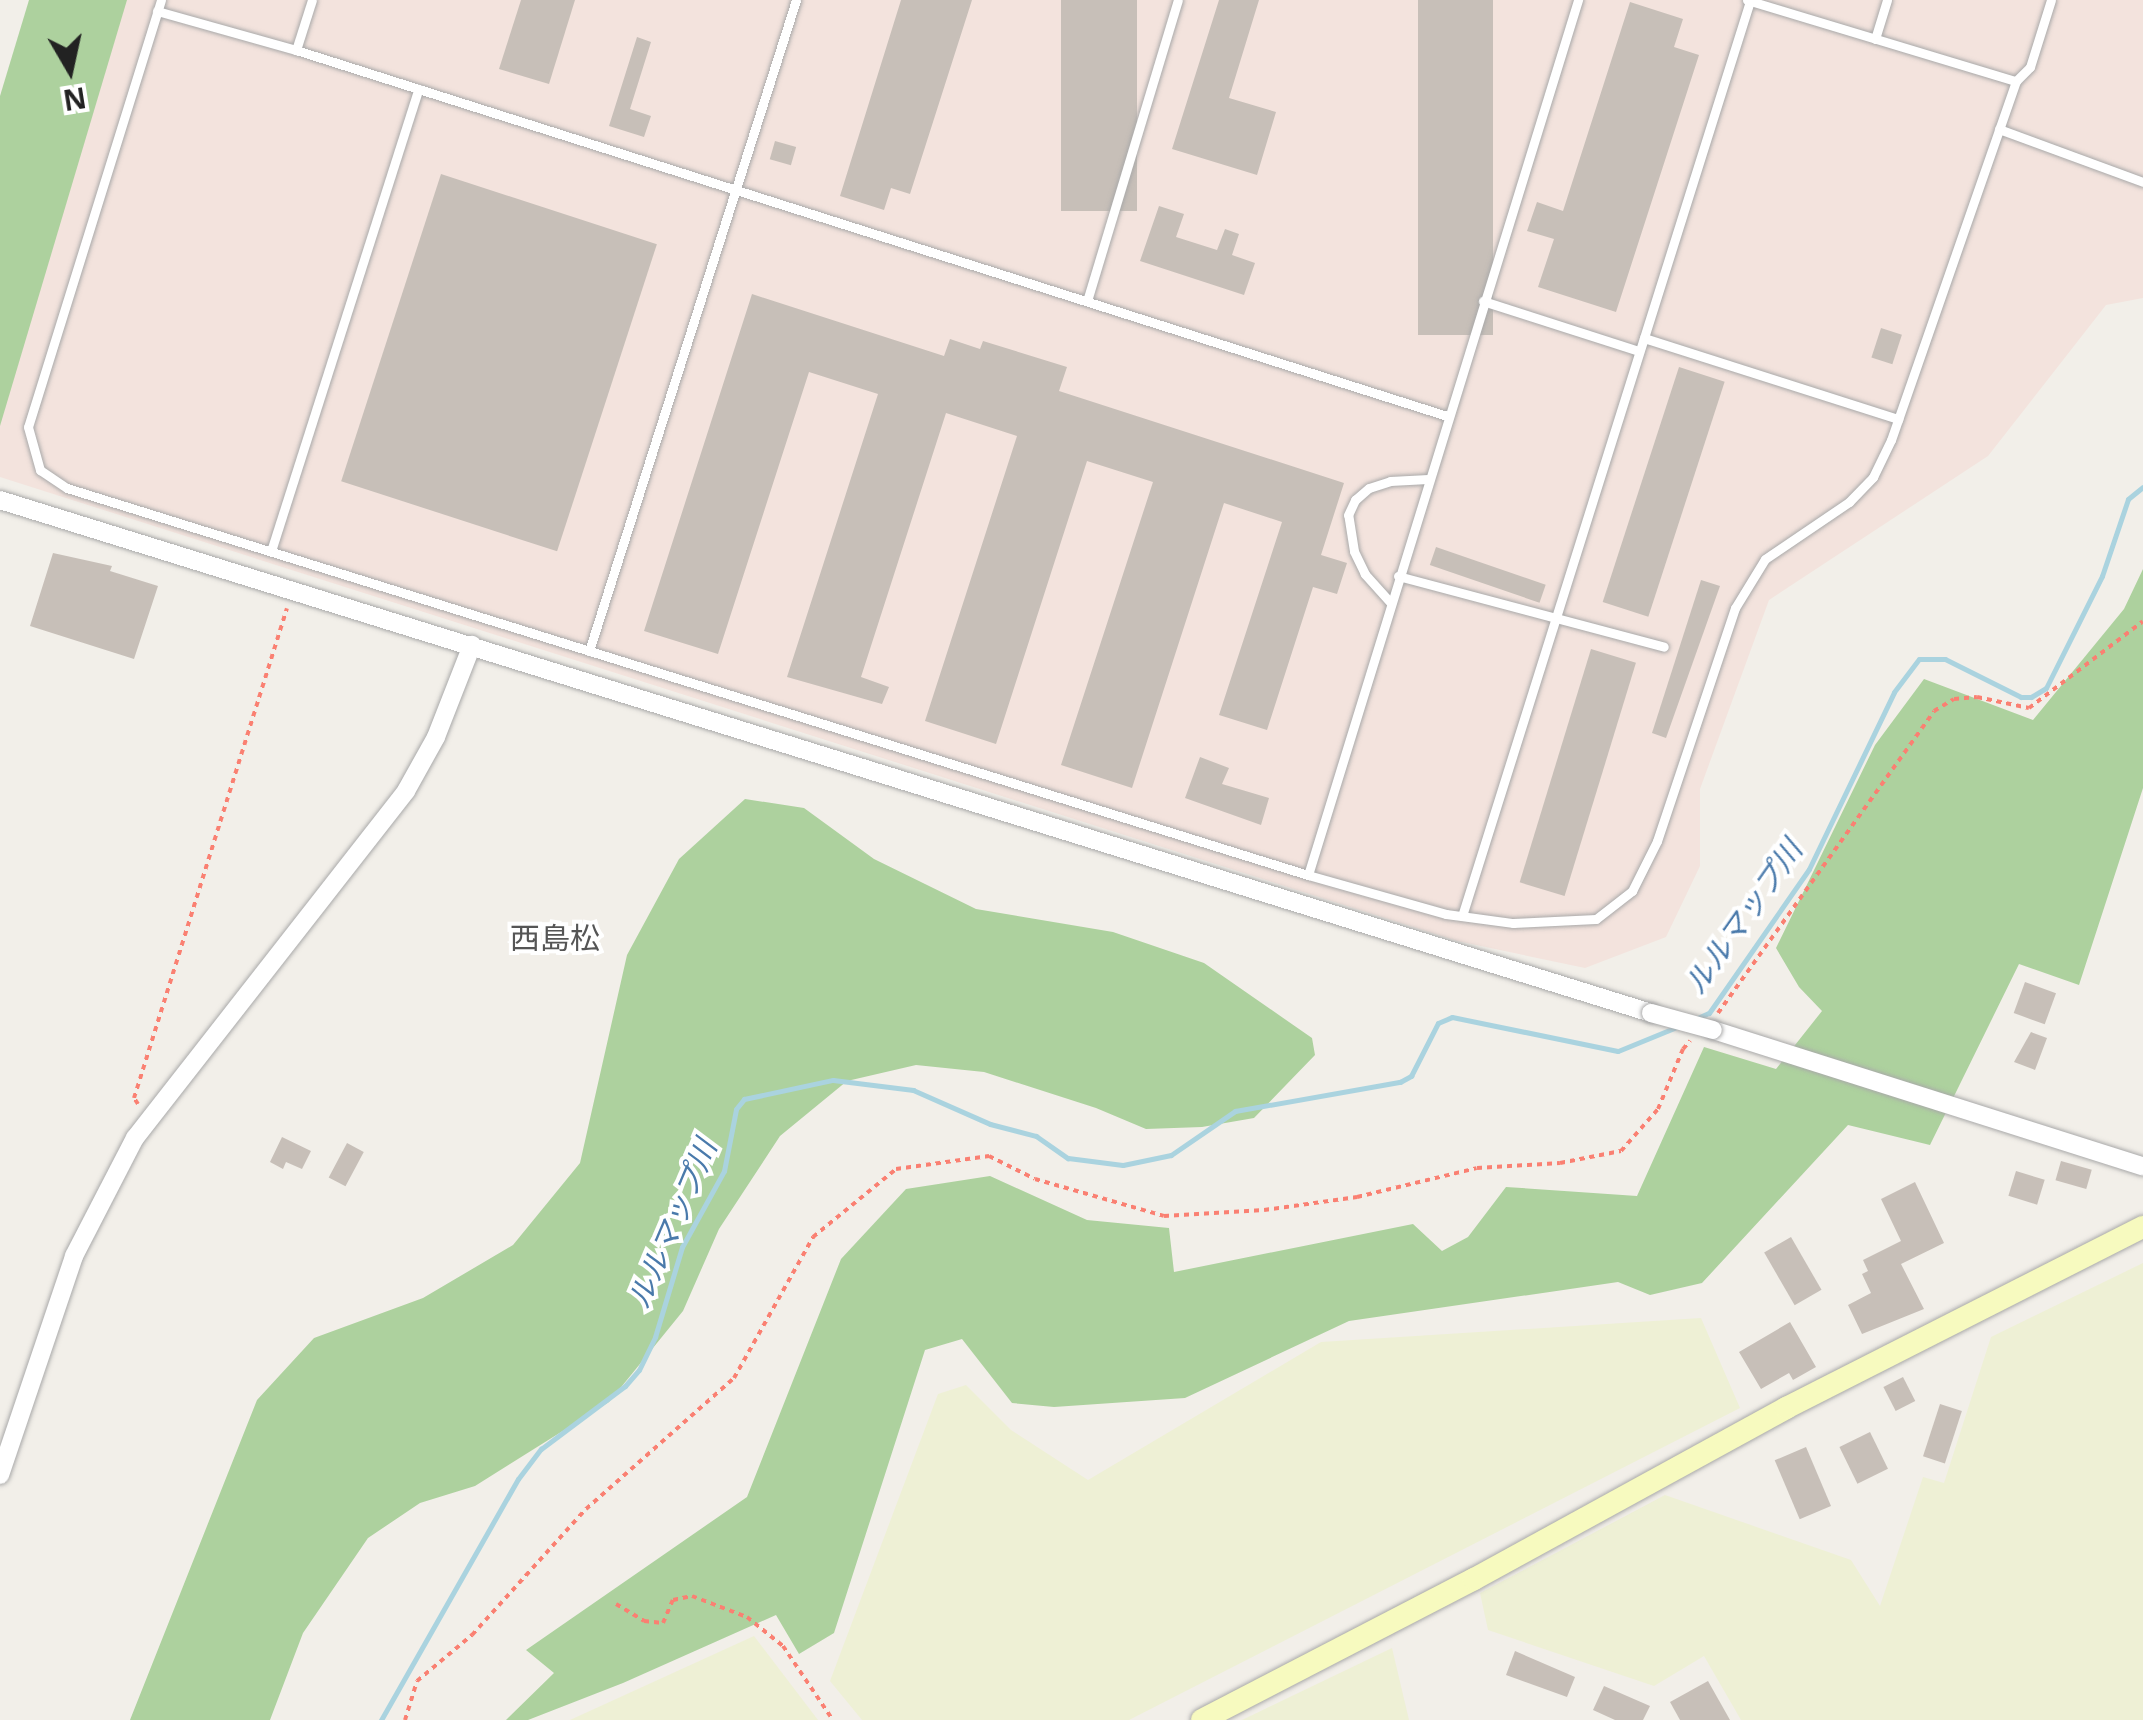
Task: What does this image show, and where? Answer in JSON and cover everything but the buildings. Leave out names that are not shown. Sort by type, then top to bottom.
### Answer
[{"type":"street","points":[[0,500],[291,594],[472,645],[2143,1166]]},
{"type":"street","points":[[0,1474],[74,1256],[148,1121],[406,790],[436,737],[472,645]]},
{"type":"street","points":[[1202,1720],[1474,1580],[1786,1408],[2143,1227]]},
{"type":"lane","points":[[296,50],[312,0]]},
{"type":"lane","points":[[589,650],[796,0]]},
{"type":"lane","points":[[1086,301],[1178,0]]},
{"type":"lane","points":[[1308,875],[1578,0]]},
{"type":"lane","points":[[1462,916],[1749,0],[2016,82]]},
{"type":"lane","points":[[1874,38],[1887,0]]},
{"type":"lane","points":[[1447,416],[159,6],[28,426],[40,470],[68,488],[1308,875],[1462,916],[1513,923],[1596,919],[1632,891],[1657,840],[1735,608],[1765,559],[1849,502],[1873,477],[1898,418],[2016,82],[2030,67],[2051,0]]},
{"type":"lane","points":[[270,551],[418,89]]},
{"type":"lane","points":[[1999,129],[2143,182]]},
{"type":"lane","points":[[1483,301],[1640,352]]},
{"type":"lane","points":[[1644,338],[1898,418]]},
{"type":"lane","points":[[1390,602],[1365,574],[1354,551],[1348,514],[1355,500],[1369,488],[1428,478]]},
{"type":"lane","points":[[1398,576],[1664,647]]},
{"type":"path","points":[[148,1121],[134,1098],[291,594]]},
{"type":"path","points":[[1710,1028],[1934,711],[1954,699],[1977,696],[2029,708],[2143,621]]},
{"type":"path","points":[[405,1720],[416,1681],[472,1636],[586,1510],[734,1378],[813,1237],[896,1169],[990,1156],[1035,1180],[1164,1216],[1264,1210],[1356,1197],[1478,1168],[1560,1163],[1622,1151],[1658,1110],[1682,1049],[1694,1037]]},
{"type":"path","points":[[616,1604],[644,1622],[663,1623],[673,1600],[692,1596],[747,1617],[783,1646],[833,1720]]},
{"type":"shaded area","points":[[115,0],[2143,0],[2143,298],[2106,305],[1988,456],[1769,600],[1700,789],[1700,866],[1666,937],[1585,968],[1457,941],[0,477],[0,373]]},
{"type":"green space","points":[[29,0],[127,0],[0,426],[0,96]]},
{"type":"green space","points":[[2143,569],[2143,788],[2079,985],[2019,964],[1930,1145],[1848,1125],[1702,1283],[1650,1295],[1618,1282],[1349,1321],[1185,1398],[1054,1407],[1012,1403],[962,1339],[925,1350],[834,1633],[799,1654],[776,1615],[528,1720],[506,1720],[554,1673],[526,1650],[747,1497],[841,1259],[906,1189],[990,1176],[1087,1220],[1169,1228],[1174,1272],[1413,1224],[1442,1251],[1468,1237],[1506,1187],[1637,1196],[1704,1047],[1776,1069],[1822,1011],[1799,987],[1776,948],[1875,745],[1924,679],[2033,720],[2124,609]]},
{"type":"green space","points":[[745,799],[804,808],[874,859],[976,909],[1113,932],[1204,963],[1312,1038],[1315,1055],[1254,1118],[1202,1127],[1146,1129],[1096,1108],[984,1072],[916,1065],[847,1081],[780,1136],[719,1229],[683,1311],[609,1402],[475,1486],[420,1503],[368,1538],[303,1633],[270,1720],[130,1720],[257,1400],[314,1338],[423,1298],[513,1245],[580,1163],[627,955],[679,859]]},
{"type":"green space","points":[[2143,1263],[2143,1720],[1741,1720],[1704,1656],[1654,1686],[1488,1630],[1480,1593],[1665,1495],[1851,1560],[1880,1606],[1923,1477],[1944,1483],[1991,1337]]},
{"type":"green space","points":[[1701,1318],[1740,1408],[1129,1720],[862,1720],[830,1681],[938,1394],[966,1385],[1011,1430],[1088,1480],[1321,1342]]},
{"type":"green space","points":[[754,1636],[818,1720],[570,1720]]},
{"type":"green space","points":[[1392,1648],[1409,1720],[1242,1720]]},
{"type":"waterway","name":"ルルマップ川","points":[[1693,1020],[1709,1013],[1809,869],[1894,692],[1919,659],[1945,659],[2021,697],[2031,697],[2046,688],[2102,576],[2128,499],[2143,487]]},
{"type":"waterway","name":"ルルマップ川","points":[[381,1720],[518,1479],[541,1449],[625,1386],[639,1370],[655,1337],[682,1247],[724,1171],[736,1109],[744,1099],[833,1080],[913,1090],[990,1124],[1036,1136],[1068,1158],[1123,1165],[1171,1155],[1235,1111],[1400,1082],[1411,1076],[1438,1023],[1452,1017],[1618,1051],[1679,1026]]},
{"type":"district","name":"西島松","points":[[555,938]]}]
